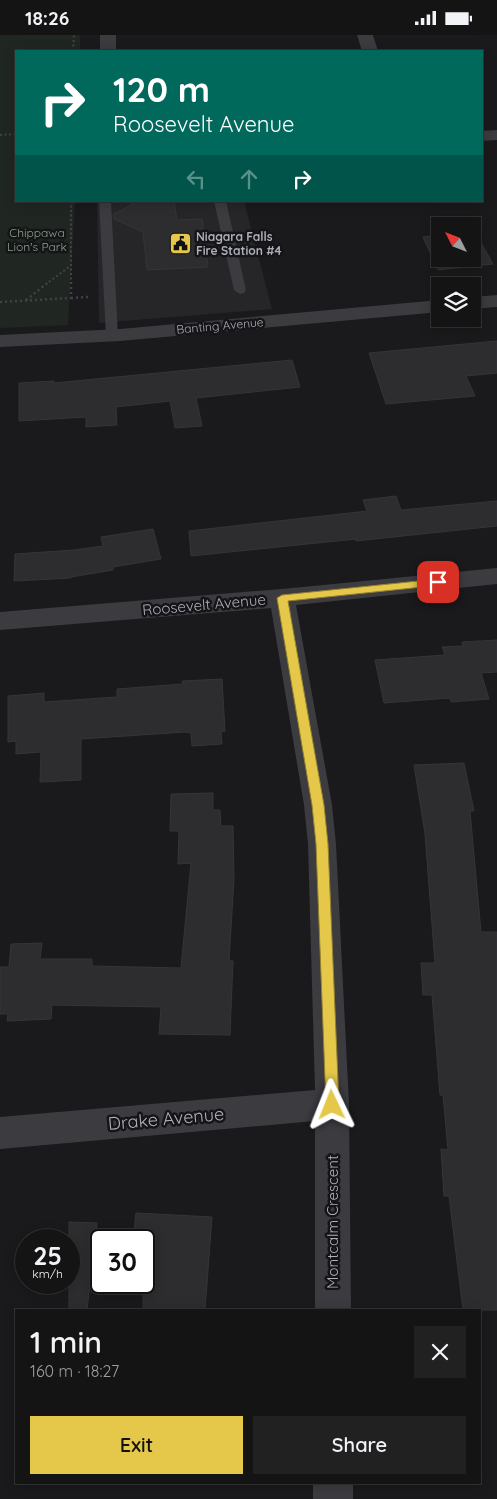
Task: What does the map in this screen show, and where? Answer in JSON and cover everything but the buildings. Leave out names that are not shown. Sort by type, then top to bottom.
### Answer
[{"type":"street","points":[[108,35],[108,50]]},
{"type":"street","points":[[365,35],[370,50]]},
{"type":"street","points":[[483,136],[497,135]]},
{"type":"street","points":[[481,302],[497,301]]},
{"type":"street","name":"Banting Avenue","points":[[0,341],[112,336],[431,307]]},
{"type":"street","name":"Roosevelt Avenue","points":[[0,621],[282,598],[497,576]]},
{"type":"street","name":"Montcalm Crescent","points":[[282,598],[318,805],[322,844],[332,1105],[333,1309]]},
{"type":"street","name":"Drake Avenue","points":[[0,1133],[332,1105]]},
{"type":"street","points":[[333,1484],[333,1499]]},
{"type":"lane","points":[[105,202],[112,336]]},
{"type":"lane","points":[[220,202],[240,289]]},
{"type":"path","points":[[73,50],[74,35]]},
{"type":"path","points":[[0,135],[15,135]]},
{"type":"path","points":[[71,202],[71,298]]},
{"type":"path","points":[[25,301],[70,266]]},
{"type":"path","points":[[0,302],[95,297]]},
{"type":"shaded area","points":[[97,202],[244,202],[272,309],[99,323]]},
{"type":"green space","name":"Chippawa Lion's Park","points":[[0,35],[80,35],[80,50],[15,50],[15,202],[75,202],[68,325],[0,328]]},
{"type":"place","name":"Niagara Falls Fire Station #4","points":[[180,244]]},
{"type":"route","points":[[332,1105],[322,844],[318,805],[282,598],[438,582]]}]
